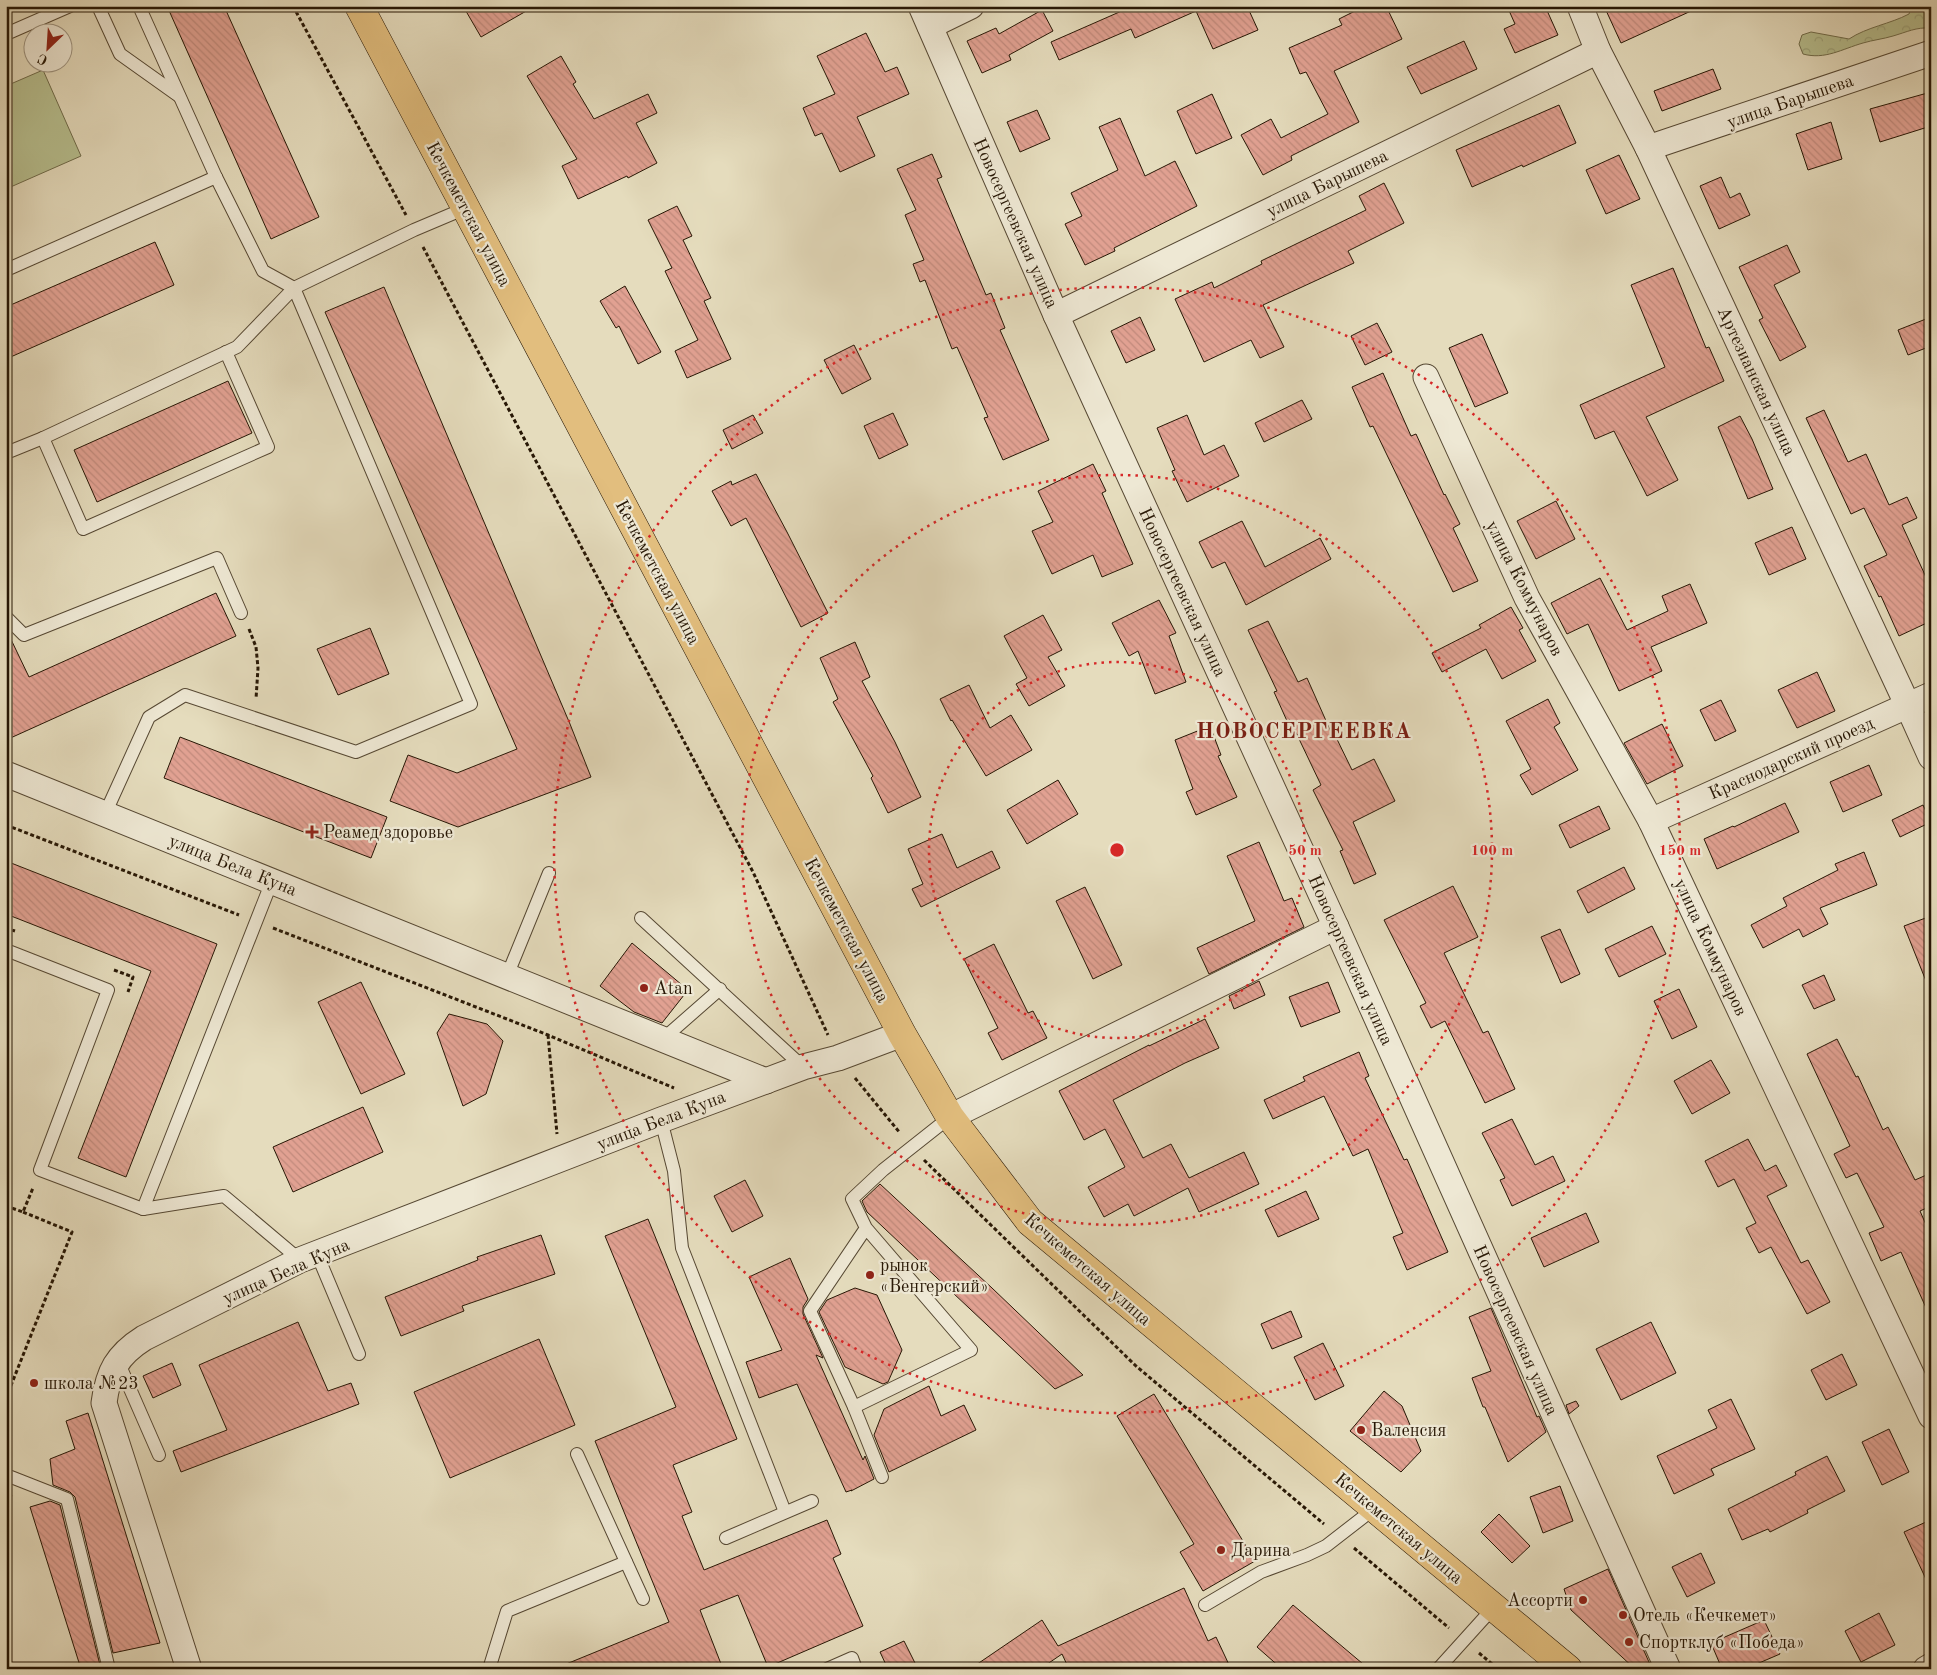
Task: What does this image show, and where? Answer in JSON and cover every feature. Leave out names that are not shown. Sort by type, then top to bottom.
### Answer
[{"type":"main road","name":"Кечкеметская улица","points":[[359,6],[902,1034],[950,1117],[1030,1222],[1568,1669]]},
{"type":"street","points":[[926,16],[971,6]]},
{"type":"street","name":"Артезианская улица","points":[[1580,6],[1598,51],[1648,148],[1931,757]]},
{"type":"street","name":"Новосергеевская улица","points":[[926,16],[1056,315],[1336,926],[1668,1669]]},
{"type":"street","name":"улица Барышева","points":[[1056,315],[1598,51]]},
{"type":"street","name":"улица Барышева","points":[[1648,148],[1931,53]]},
{"type":"street","name":"улица Коммунаров","points":[[1426,377],[1527,598],[1651,821],[1931,1416]]},
{"type":"street","name":"Краснодарский проезд","points":[[1651,821],[1931,695]]},
{"type":"street","name":"улица Бела Куна","points":[[6,774],[766,1081]]},
{"type":"street","points":[[950,1117],[1336,926]]},
{"type":"street","name":"улица Бела Куна","points":[[186,1668],[104,1403],[107,1382],[118,1359],[131,1346],[309,1257],[661,1120],[802,1067],[838,1058],[902,1034]]},
{"type":"street","points":[[1926,1669],[1931,1666]]},
{"type":"lane","points":[[6,34],[70,6]]},
{"type":"lane","points":[[98,6],[120,54],[180,97]]},
{"type":"lane","points":[[105,814],[150,717],[185,695],[356,752],[452,706],[471,704],[294,288],[263,271],[216,177],[139,6]]},
{"type":"lane","points":[[6,270],[216,177]]},
{"type":"lane","points":[[6,453],[43,438],[237,347],[294,288],[414,230],[466,208]]},
{"type":"lane","points":[[43,438],[83,528],[268,447],[226,352]]},
{"type":"lane","points":[[6,617],[24,635],[217,558],[241,613]]},
{"type":"lane","points":[[507,976],[549,873]]},
{"type":"lane","points":[[143,1209],[272,881]]},
{"type":"lane","points":[[641,918],[720,989],[802,1067]]},
{"type":"lane","points":[[6,950],[108,990],[40,1170],[143,1209],[224,1196],[309,1257],[359,1354]]},
{"type":"lane","points":[[663,1039],[720,989]]},
{"type":"lane","points":[[854,1407],[971,1350],[866,1228],[852,1199],[883,1170],[950,1117]]},
{"type":"lane","points":[[661,1120],[674,1171],[682,1248],[785,1512]]},
{"type":"lane","points":[[866,1228],[810,1310],[854,1407],[882,1477]]},
{"type":"lane","points":[[118,1359],[159,1455]]},
{"type":"lane","points":[[577,1454],[643,1599]]},
{"type":"lane","points":[[6,1475],[67,1499],[109,1669]]},
{"type":"lane","points":[[726,1538],[812,1501]]},
{"type":"lane","points":[[1205,1605],[1261,1572],[1307,1556],[1326,1546],[1375,1508]]},
{"type":"lane","points":[[489,1669],[507,1611],[626,1562]]},
{"type":"lane","points":[[1438,1669],[1494,1607]]},
{"type":"lane","points":[[826,1669],[852,1658],[856,1669]]},
{"type":"path","points":[[293,6],[414,230],[753,872],[838,1058],[912,1147],[1136,1366],[1498,1669]]},
{"type":"path","points":[[241,613],[256,647],[257,692]]},
{"type":"path","points":[[6,825],[240,915],[237,924]]},
{"type":"path","points":[[256,922],[548,1035],[709,1102]]},
{"type":"path","points":[[6,928],[15,931]]},
{"type":"path","points":[[106,967],[133,977],[126,996]]},
{"type":"path","points":[[548,1035],[559,1159]]},
{"type":"path","points":[[24,1212],[40,1170]]},
{"type":"path","points":[[6,1206],[72,1232],[6,1398]]},
{"type":"green space","points":[[1912,6],[1931,6],[1931,28],[1912,30],[1819,56],[1803,54],[1799,44],[1802,35],[1811,32],[1849,39],[1863,31],[1909,14]]},
{"type":"green space","points":[[38,72],[44,72],[81,156],[6,189],[6,86]]},
{"type":"building","points":[[167,6],[224,6],[319,217],[271,239]]},
{"type":"building","points":[[463,6],[535,6],[481,37]]},
{"type":"building","points":[[1133,6],[1247,6],[1258,30],[1213,49],[1196,11],[1135,38],[1131,29],[1059,60],[1051,42]]},
{"type":"building","points":[[1365,6],[1386,6],[1402,39],[1334,71],[1359,122],[1291,156],[1292,160],[1263,175],[1241,135],[1271,119],[1281,138],[1328,114],[1306,72],[1300,74],[1289,48],[1342,25],[1339,19]]},
{"type":"building","points":[[1507,6],[1545,6],[1558,35],[1515,53],[1504,29],[1515,24]]},
{"type":"building","points":[[1604,6],[1702,6],[1621,43]]},
{"type":"building","points":[[1042,10],[1053,31],[1009,55],[1011,60],[982,73],[967,41],[996,28],[999,34]]},
{"type":"building","points":[[866,33],[885,72],[897,67],[909,94],[857,117],[875,156],[840,172],[822,133],[815,136],[803,108],[835,94],[817,56]]},
{"type":"building","points":[[1464,41],[1477,69],[1421,94],[1407,67]]},
{"type":"building","points":[[561,56],[576,82],[573,84],[594,119],[648,94],[657,113],[636,123],[657,163],[628,178],[627,176],[578,199],[562,166],[577,159],[527,76]]},
{"type":"building","points":[[1713,69],[1721,89],[1662,111],[1654,91]]},
{"type":"building","points":[[1931,92],[1931,126],[1880,142],[1870,109]]},
{"type":"building","points":[[1212,94],[1232,138],[1196,154],[1177,111]]},
{"type":"building","points":[[1559,105],[1576,143],[1472,187],[1456,150]]},
{"type":"building","points":[[1037,110],[1050,139],[1020,152],[1007,122]]},
{"type":"building","points":[[1120,118],[1145,176],[1175,161],[1197,206],[1114,248],[1115,251],[1085,265],[1065,224],[1082,216],[1071,193],[1118,170],[1099,127]]},
{"type":"building","points":[[1831,122],[1842,159],[1808,170],[1796,134]]},
{"type":"building","points":[[932,154],[942,177],[937,179],[986,295],[991,293],[1005,328],[1000,330],[1049,440],[1003,460],[984,418],[988,417],[957,347],[952,349],[925,280],[920,282],[913,264],[924,260],[905,215],[916,210],[897,169]]},
{"type":"building","points":[[1619,155],[1640,199],[1606,214],[1586,170]]},
{"type":"building","points":[[1721,177],[1730,198],[1740,193],[1750,215],[1719,229],[1700,186]]},
{"type":"building","points":[[1384,183],[1404,223],[1348,251],[1354,263],[1263,305],[1284,347],[1260,358],[1251,340],[1204,362],[1175,299],[1212,282],[1214,288],[1262,264],[1261,261],[1366,210],[1359,196]]},
{"type":"building","points":[[677,206],[692,236],[683,240],[711,298],[704,301],[731,359],[687,378],[675,351],[698,340],[665,271],[672,268],[648,220]]},
{"type":"building","points":[[155,242],[174,285],[6,359],[6,307]]},
{"type":"building","points":[[1787,245],[1800,272],[1774,285],[1806,347],[1780,361],[1759,320],[1763,318],[1739,267]]},
{"type":"building","points":[[1673,268],[1706,348],[1709,347],[1724,381],[1646,417],[1678,480],[1647,496],[1614,431],[1595,439],[1580,405],[1665,367],[1631,285]]},
{"type":"building","points":[[625,286],[661,352],[638,364],[619,326],[616,328],[600,301]]},
{"type":"building","points":[[384,287],[591,777],[458,827],[390,801],[408,755],[457,773],[517,749],[325,312]]},
{"type":"building","points":[[1140,317],[1155,350],[1126,363],[1111,331]]},
{"type":"building","points":[[1931,317],[1931,346],[1908,355],[1898,330]]},
{"type":"building","points":[[1377,323],[1392,352],[1365,365],[1351,336]]},
{"type":"building","points":[[1482,334],[1508,393],[1475,407],[1449,348]]},
{"type":"building","points":[[854,345],[871,379],[842,394],[824,360]]},
{"type":"building","points":[[1383,373],[1411,436],[1416,434],[1444,495],[1460,524],[1453,528],[1478,581],[1453,592],[1373,426],[1370,427],[1352,387]]},
{"type":"building","points":[[228,381],[252,433],[97,502],[74,450]]},
{"type":"building","points":[[1302,400],[1312,419],[1264,442],[1255,423]]},
{"type":"building","points":[[1824,410],[1848,462],[1866,454],[1889,505],[1907,497],[1917,518],[1902,525],[1931,588],[1931,621],[1899,636],[1881,596],[1879,597],[1864,566],[1887,555],[1864,508],[1851,514],[1806,418]]},
{"type":"building","points":[[893,413],[908,445],[879,459],[864,426]]},
{"type":"building","points":[[753,415],[763,433],[732,449],[723,430]]},
{"type":"building","points":[[1187,415],[1204,455],[1224,445],[1239,476],[1187,502],[1172,471],[1175,470],[1157,428]]},
{"type":"building","points":[[1740,416],[1773,489],[1748,499],[1718,427]]},
{"type":"building","points":[[1093,464],[1106,491],[1102,493],[1133,564],[1102,577],[1093,555],[1052,574],[1032,531],[1053,522],[1038,491]]},
{"type":"building","points":[[756,474],[828,613],[801,627],[746,518],[731,526],[712,491],[731,481],[732,485]]},
{"type":"building","points":[[1556,501],[1575,539],[1536,559],[1517,521]]},
{"type":"building","points":[[1242,521],[1265,567],[1320,538],[1331,559],[1246,605],[1225,562],[1212,568],[1199,542]]},
{"type":"building","points":[[1792,527],[1806,559],[1769,575],[1755,543]]},
{"type":"building","points":[[1600,578],[1627,630],[1668,611],[1662,596],[1690,584],[1707,623],[1651,647],[1662,671],[1619,691],[1588,624],[1567,634],[1551,603]]},
{"type":"building","points":[[216,593],[236,636],[6,740],[6,629],[29,677]]},
{"type":"building","points":[[1159,600],[1176,633],[1169,636],[1186,682],[1155,694],[1138,651],[1129,656],[1112,623]]},
{"type":"building","points":[[1511,607],[1523,628],[1519,630],[1536,661],[1502,679],[1486,649],[1442,672],[1432,653],[1481,628],[1479,625]]},
{"type":"building","points":[[1043,615],[1062,650],[1048,657],[1065,686],[1029,706],[1016,684],[1027,678],[1004,636]]},
{"type":"building","points":[[1268,621],[1298,682],[1307,678],[1331,732],[1333,731],[1352,770],[1374,759],[1395,801],[1353,822],[1376,874],[1354,884],[1340,851],[1343,850],[1313,790],[1321,785],[1290,720],[1287,721],[1274,692],[1277,691],[1248,630]]},
{"type":"building","points":[[370,628],[389,674],[338,695],[317,649]]},
{"type":"building","points":[[855,642],[870,677],[862,681],[895,742],[921,797],[888,813],[871,778],[873,776],[833,702],[838,699],[820,658]]},
{"type":"building","points":[[1817,672],[1835,711],[1797,728],[1778,690]]},
{"type":"building","points":[[969,685],[990,728],[1011,715],[1032,750],[986,776],[951,721],[940,699]]},
{"type":"building","points":[[1548,699],[1560,723],[1554,727],[1578,770],[1532,795],[1520,775],[1531,769],[1506,721]]},
{"type":"building","points":[[1721,700],[1736,731],[1715,741],[1700,710]]},
{"type":"building","points":[[1662,724],[1683,766],[1647,784],[1624,743]]},
{"type":"building","points":[[1210,726],[1221,755],[1218,756],[1237,797],[1196,815],[1186,792],[1193,789],[1175,740]]},
{"type":"building","points":[[180,737],[387,817],[371,858],[164,778]]},
{"type":"building","points":[[1869,765],[1882,795],[1843,812],[1830,782]]},
{"type":"building","points":[[1058,780],[1078,814],[1027,844],[1007,810]]},
{"type":"building","points":[[1785,803],[1799,832],[1717,869],[1704,839]]},
{"type":"building","points":[[1923,805],[1931,822],[1900,837],[1892,820]]},
{"type":"building","points":[[1599,806],[1610,829],[1570,848],[1559,825]]},
{"type":"building","points":[[942,834],[957,868],[992,851],[1000,868],[921,907],[912,889],[923,884],[908,849]]},
{"type":"building","points":[[1259,842],[1284,901],[1292,898],[1304,927],[1209,974],[1197,948],[1255,921],[1227,856]]},
{"type":"building","points":[[1864,852],[1877,885],[1820,908],[1828,924],[1803,937],[1799,929],[1763,948],[1751,925],[1787,906],[1783,898],[1838,870],[1835,864]]},
{"type":"building","points":[[6,861],[217,944],[126,1177],[78,1158],[151,971],[6,914]]},
{"type":"building","points":[[1624,867],[1635,889],[1588,913],[1577,891]]},
{"type":"building","points":[[1453,886],[1478,937],[1444,953],[1483,1033],[1488,1031],[1515,1089],[1485,1103],[1445,1021],[1431,1028],[1420,1006],[1426,1003],[1384,920]]},
{"type":"building","points":[[1085,887],[1122,965],[1093,979],[1056,901]]},
{"type":"building","points":[[1931,916],[1931,990],[1930,991],[1904,926]]},
{"type":"building","points":[[1652,926],[1666,954],[1619,977],[1605,949]]},
{"type":"building","points":[[1560,929],[1580,974],[1561,983],[1541,937]]},
{"type":"building","name":"Аtan","points":[[632,943],[688,990],[662,1023],[634,1012],[600,986]]},
{"type":"building","points":[[994,944],[1028,1013],[1033,1011],[1047,1038],[1002,1060],[988,1033],[998,1028],[964,959]]},
{"type":"building","points":[[1824,975],[1835,1000],[1814,1009],[1802,985]]},
{"type":"building","points":[[1259,981],[1265,995],[1234,1009],[1229,996]]},
{"type":"building","points":[[361,982],[405,1074],[361,1094],[318,1002]]},
{"type":"building","points":[[1328,982],[1340,1012],[1301,1027],[1289,997]]},
{"type":"building","points":[[1679,989],[1697,1027],[1672,1039],[1654,1001]]},
{"type":"building","points":[[449,1014],[487,1024],[503,1041],[486,1094],[463,1106],[437,1033]]},
{"type":"building","points":[[1205,1019],[1219,1048],[1185,1063],[1113,1100],[1143,1158],[1171,1144],[1189,1178],[1244,1152],[1259,1184],[1199,1212],[1188,1188],[1134,1216],[1128,1204],[1104,1217],[1088,1187],[1125,1167],[1105,1129],[1084,1140],[1059,1091]]},
{"type":"building","points":[[1837,1039],[1856,1077],[1858,1076],[1883,1130],[1888,1127],[1915,1180],[1931,1173],[1931,1206],[1920,1211],[1931,1236],[1931,1319],[1901,1252],[1881,1261],[1869,1233],[1884,1227],[1857,1173],[1846,1178],[1834,1154],[1850,1146],[1807,1054]]},
{"type":"building","points":[[1359,1052],[1369,1076],[1365,1078],[1404,1160],[1407,1159],[1448,1252],[1407,1270],[1393,1237],[1403,1233],[1368,1149],[1353,1156],[1324,1096],[1273,1119],[1264,1100],[1305,1081],[1303,1077]]},
{"type":"building","points":[[1711,1060],[1730,1093],[1692,1114],[1674,1081]]},
{"type":"building","points":[[363,1107],[383,1152],[293,1192],[273,1147]]},
{"type":"building","points":[[1512,1119],[1535,1165],[1553,1156],[1565,1181],[1512,1206],[1500,1180],[1505,1178],[1482,1133]]},
{"type":"building","points":[[1748,1139],[1765,1171],[1776,1165],[1787,1186],[1767,1196],[1801,1263],[1808,1260],[1830,1302],[1807,1314],[1771,1247],[1759,1253],[1746,1228],[1756,1223],[1734,1179],[1718,1187],[1705,1161]]},
{"type":"building","points":[[745,1180],[763,1216],[732,1232],[714,1196]]},
{"type":"building","points":[[880,1184],[1083,1375],[1055,1389],[867,1212],[862,1201]]},
{"type":"building","points":[[1306,1191],[1319,1219],[1278,1237],[1265,1210]]},
{"type":"building","points":[[1586,1213],[1599,1242],[1544,1267],[1531,1238]]},
{"type":"building","points":[[648,1219],[737,1439],[673,1465],[692,1512],[682,1516],[704,1570],[827,1520],[841,1554],[833,1558],[863,1626],[768,1667],[738,1595],[700,1610],[723,1669],[554,1669],[669,1622],[595,1441],[676,1407],[605,1236]]},
{"type":"building","points":[[541,1235],[555,1274],[462,1306],[464,1311],[401,1336],[385,1297],[478,1260],[477,1257]]},
{"type":"building","points":[[790,1258],[808,1299],[803,1307],[803,1314],[823,1358],[816,1355],[863,1460],[865,1456],[874,1479],[851,1491],[846,1492],[797,1384],[759,1398],[746,1362],[782,1350],[749,1277]]},
{"type":"building","points":[[855,1288],[877,1295],[902,1350],[888,1382],[883,1384],[845,1367],[819,1312],[827,1300]]},
{"type":"building","points":[[1491,1308],[1537,1417],[1539,1416],[1546,1432],[1508,1462],[1472,1378],[1491,1371],[1469,1317]]},
{"type":"building","points":[[1291,1311],[1302,1337],[1272,1349],[1261,1324]]},
{"type":"building","points":[[298,1322],[328,1391],[351,1383],[359,1404],[181,1472],[173,1451],[227,1430],[199,1365]]},
{"type":"building","points":[[1651,1322],[1676,1373],[1621,1400],[1596,1349]]},
{"type":"building","points":[[539,1339],[575,1425],[450,1478],[414,1392]]},
{"type":"building","points":[[1323,1343],[1344,1386],[1315,1400],[1294,1357]]},
{"type":"building","points":[[1842,1354],[1857,1385],[1826,1400],[1811,1370]]},
{"type":"building","points":[[172,1363],[181,1385],[153,1398],[143,1376]]},
{"type":"building","points":[[929,1386],[941,1416],[964,1405],[976,1430],[889,1472],[874,1435],[884,1409]]},
{"type":"building","points":[[1384,1391],[1402,1406],[1421,1451],[1401,1472],[1350,1431]]},
{"type":"building","points":[[1154,1394],[1255,1561],[1203,1591],[1180,1552],[1194,1544],[1117,1416]]},
{"type":"building","points":[[1731,1399],[1755,1449],[1711,1469],[1714,1475],[1674,1494],[1657,1456],[1717,1428],[1708,1410]]},
{"type":"building","points":[[1576,1401],[1579,1406],[1569,1414],[1566,1405]]},
{"type":"building","points":[[88,1413],[160,1643],[113,1653],[75,1497],[70,1492],[53,1485],[50,1459],[75,1449],[66,1421]]},
{"type":"building","points":[[1889,1429],[1909,1472],[1882,1485],[1862,1442]]},
{"type":"building","points":[[1827,1456],[1845,1491],[1807,1510],[1808,1513],[1770,1532],[1768,1529],[1742,1540],[1728,1509],[1796,1475],[1795,1472]]},
{"type":"building","points":[[1560,1486],[1573,1521],[1543,1533],[1530,1497]]},
{"type":"building","points":[[50,1501],[60,1505],[100,1665],[86,1669],[81,1669],[30,1507]]},
{"type":"building","points":[[1499,1514],[1530,1546],[1512,1563],[1481,1532]]},
{"type":"building","points":[[1926,1522],[1931,1533],[1931,1590],[1904,1532]]},
{"type":"building","points":[[1701,1553],[1715,1583],[1687,1597],[1672,1567]]},
{"type":"building","points":[[1608,1569],[1652,1669],[1635,1669],[1571,1610],[1564,1589]]},
{"type":"building","points":[[1184,1588],[1208,1641],[1216,1637],[1231,1669],[1069,1669],[1062,1654],[1040,1669],[970,1669],[1042,1620],[1058,1646]]},
{"type":"building","points":[[1293,1605],[1369,1669],[1282,1669],[1257,1647]]},
{"type":"building","points":[[1879,1613],[1895,1645],[1861,1662],[1845,1631]]},
{"type":"building","points":[[1764,1620],[1780,1654],[1745,1669],[1722,1669],[1711,1643]]},
{"type":"building","points":[[904,1641],[918,1669],[888,1669],[880,1652]]},
{"type":"place","name":"Реамед здоровье","points":[[312,832]]},
{"type":"place","name":"Аtan","points":[[644,988]]},
{"type":"place","name":"рынок «Венгерский»","points":[[870,1275]]},
{"type":"place","name":"школа №23","points":[[34,1383]]},
{"type":"place","name":"Валенсия","points":[[1361,1430]]},
{"type":"place","name":"Дарина","points":[[1221,1550]]},
{"type":"place","name":"Ассорти","points":[[1583,1600]]},
{"type":"place","name":"Отель «Кечкемет»","points":[[1623,1615]]},
{"type":"place","name":"Спортклуб «Победа»","points":[[1629,1642]]},
{"type":"district","name":"НОВОСЕРГЕЕВКА","points":[[1304,730]]}]
